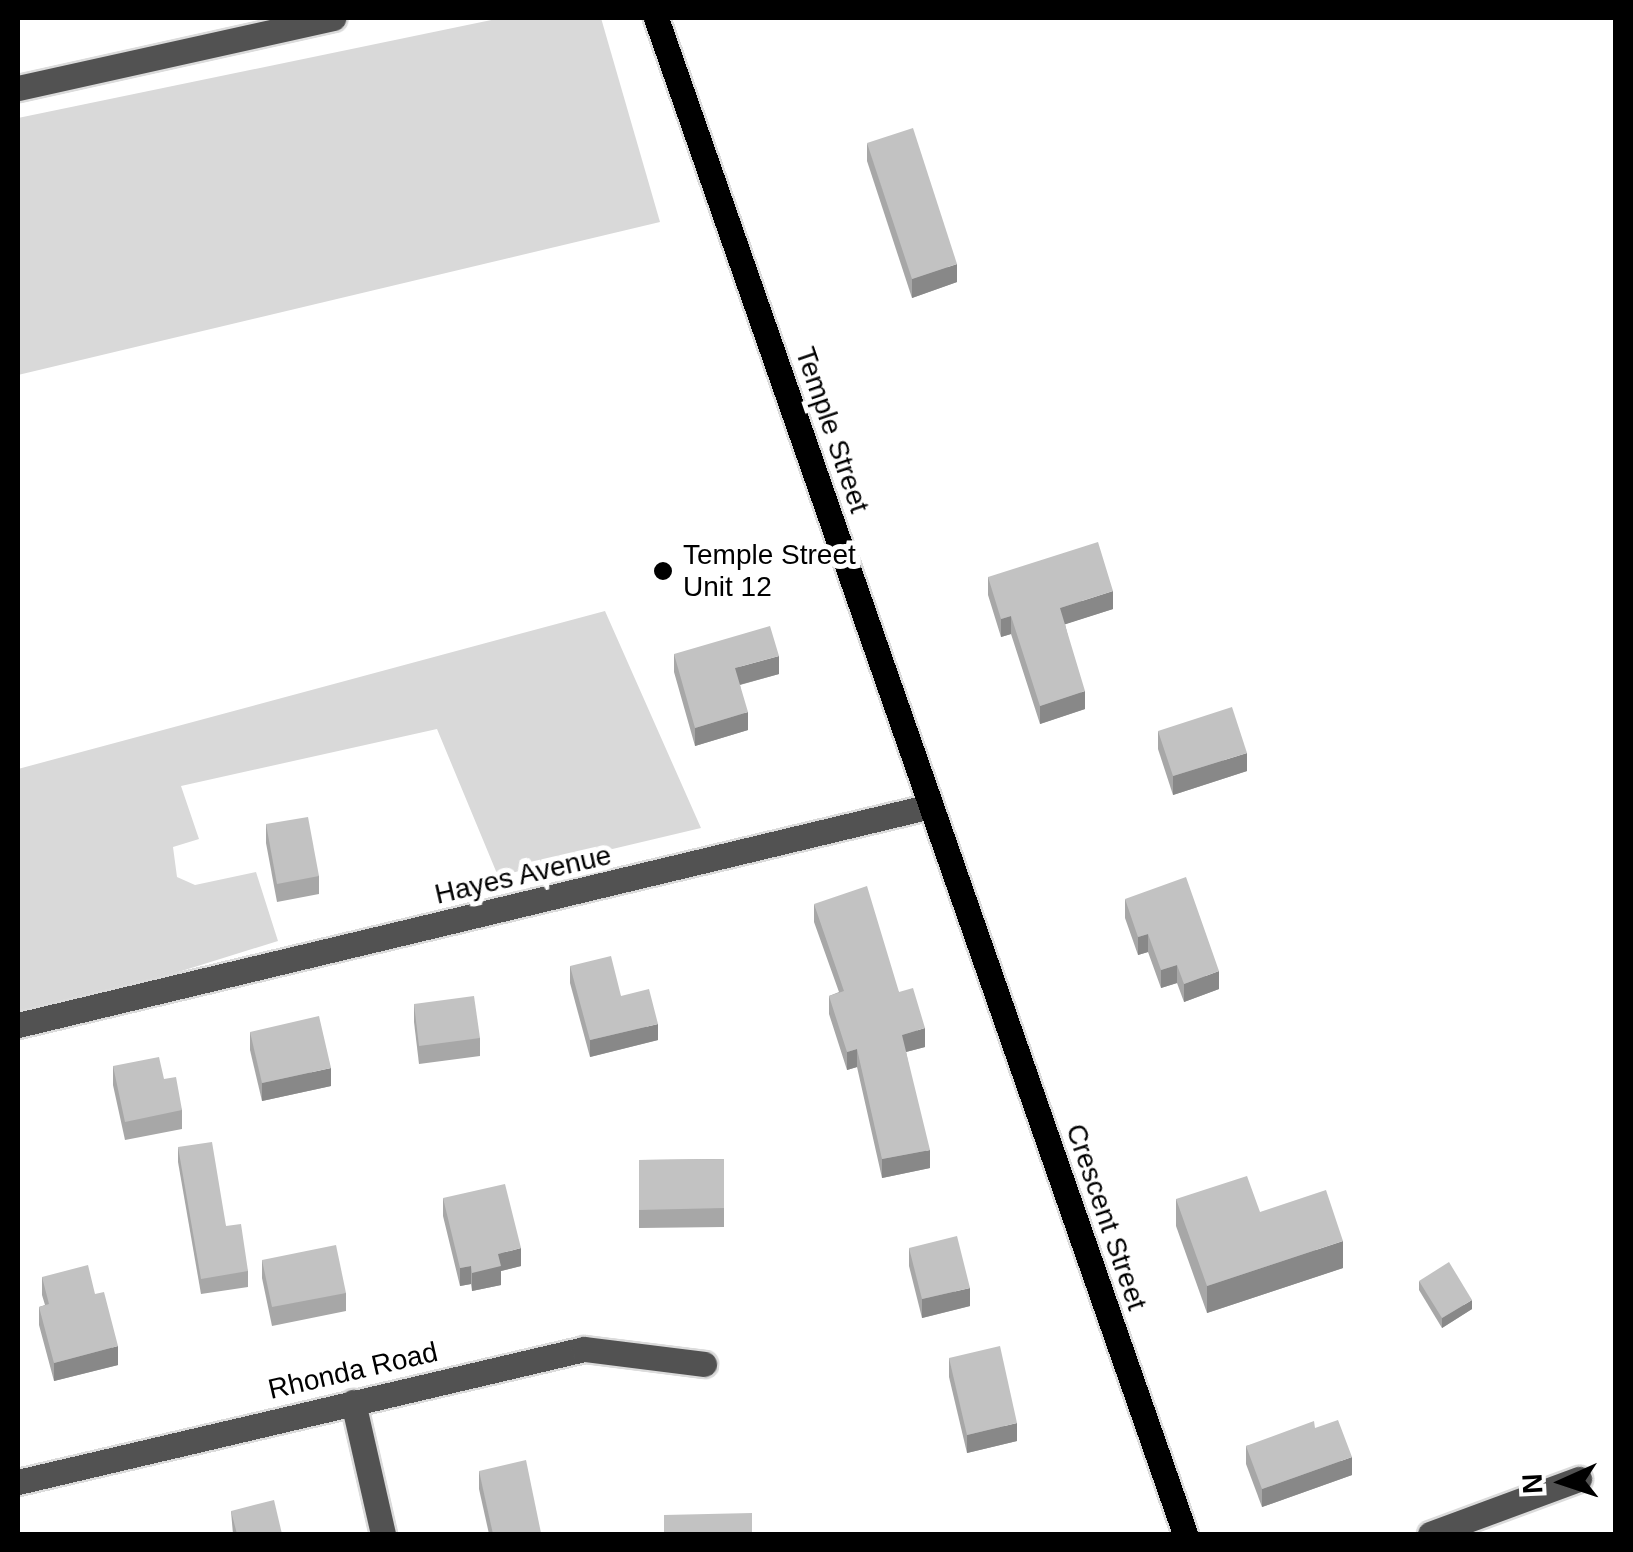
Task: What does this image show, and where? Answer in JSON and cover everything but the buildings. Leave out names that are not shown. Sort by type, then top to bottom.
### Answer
[{"type":"main road","name":"Temple Street","points":[[656,18],[970,919]]},
{"type":"main road","name":"Crescent Street","points":[[970,919],[1185,1534]]},
{"type":"street","points":[[18,88],[333,18]]},
{"type":"street","name":"Hayes Avenue","points":[[18,1025],[126,996],[931,806]]},
{"type":"street","name":"Rhonda Road","points":[[18,1482],[584,1348],[704,1364]]},
{"type":"street","points":[[353,1402],[383,1534]]},
{"type":"street","points":[[1430,1534],[1579,1479]]},
{"type":"shaded area","points":[[501,18],[601,18],[660,222],[18,375],[18,118]]},
{"type":"shaded area","points":[[605,611],[701,828],[498,876],[437,729],[181,786],[199,839],[173,847],[177,877],[195,885],[256,872],[278,941],[89,1000],[18,1013],[18,769]]},
{"type":"place","name":"Temple Street Unit 12","points":[[663,571]]}]
